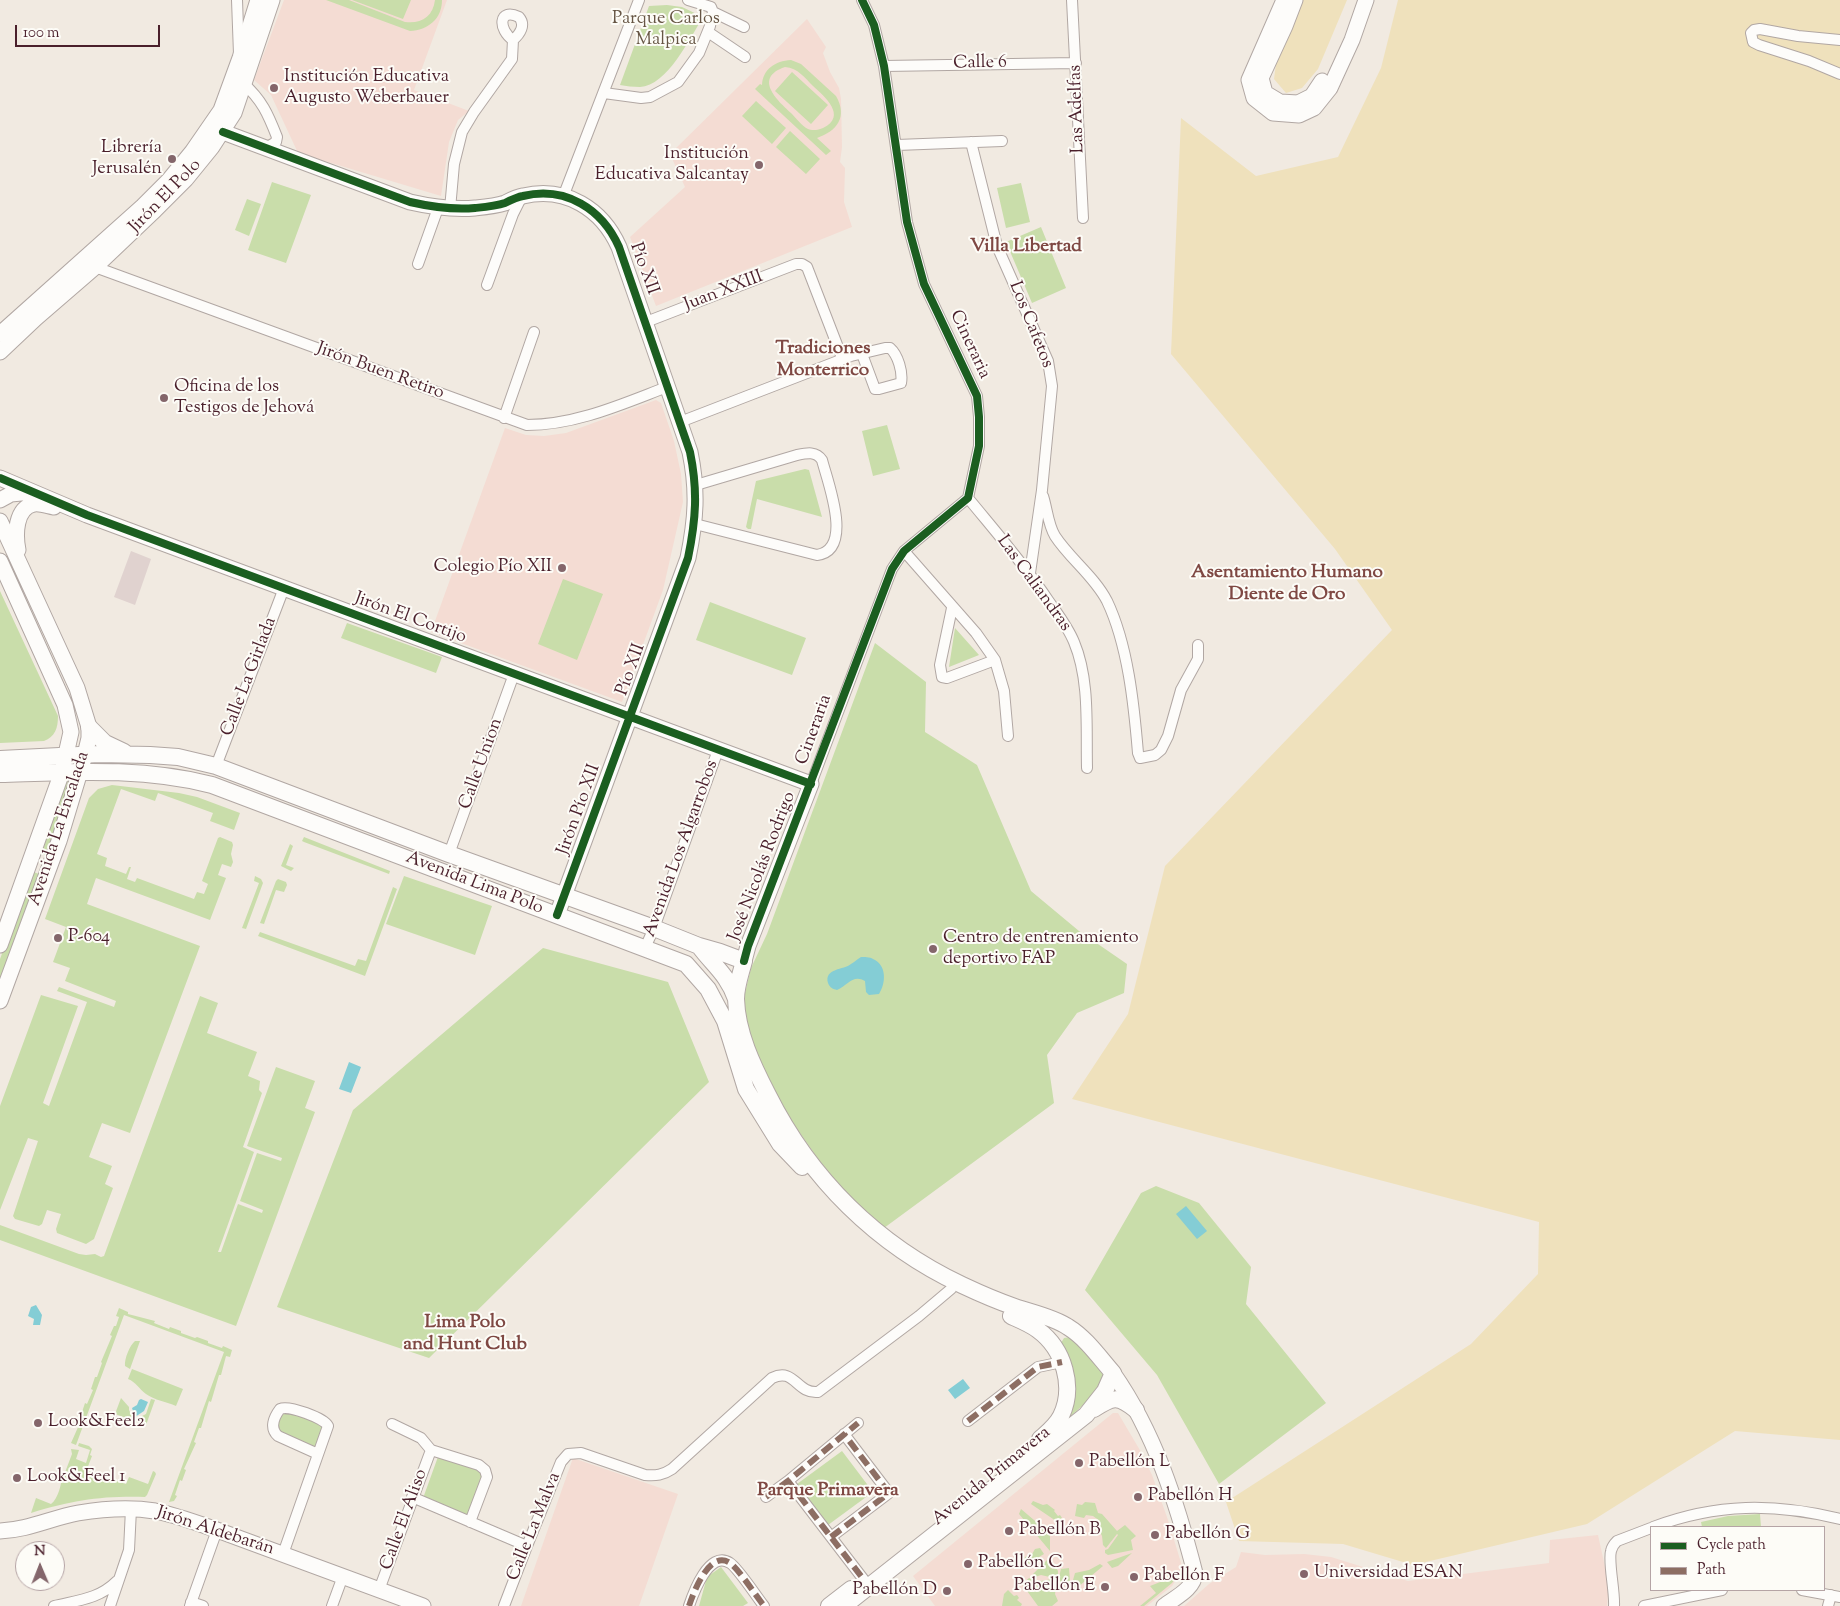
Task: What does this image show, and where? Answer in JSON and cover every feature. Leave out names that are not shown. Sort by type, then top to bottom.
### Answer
[{"type":"main road","name":"Jirón El Polo","points":[[0,334],[143,206],[169,180],[217,118],[240,58],[258,0]]},
{"type":"main road","name":"Jirón El Polo","points":[[0,352],[95,267],[186,179],[223,132],[234,113],[272,0]]},
{"type":"main road","points":[[1284,0],[1248,80],[1254,98],[1273,113],[1299,115],[1314,108],[1330,88],[1352,40],[1366,0]]},
{"type":"main road","points":[[1295,0],[1261,78],[1265,93],[1280,102],[1298,103],[1312,96],[1326,75],[1342,42],[1358,0]]},
{"type":"main road","name":"Pío XII","points":[[223,132],[410,202],[444,208],[493,206],[522,196],[554,194],[579,202],[587,207],[606,224],[614,235],[690,452],[696,485],[695,524],[688,558],[631,716]]},
{"type":"main road","name":"Jirón El Cortijo","points":[[0,478],[87,515],[811,784]]},
{"type":"main road","points":[[0,500],[16,493],[32,492]]},
{"type":"main road","points":[[21,565],[16,542],[16,529],[21,515],[28,506],[36,504],[87,515]]},
{"type":"main road","name":"Avenida La Encalada","points":[[0,521],[77,688],[89,727],[89,738],[81,772],[0,1001]]},
{"type":"main road","name":"Avenida La Encalada","points":[[0,561],[66,705],[71,727],[64,764],[32,858],[0,942]]},
{"type":"main road","name":"Jirón Pío XII","points":[[557,915],[631,716]]},
{"type":"main road","points":[[89,727],[105,743],[128,754]]},
{"type":"main road","name":"Avenida Lima Polo","points":[[64,764],[85,754],[128,754],[178,757],[216,766],[449,854],[744,961]]},
{"type":"main road","points":[[0,760],[64,764]]},
{"type":"main road","points":[[0,774],[64,764]]},
{"type":"main road","name":"Avenida Lima Polo","points":[[64,764],[81,772],[163,775],[212,785],[686,964],[708,989],[725,1021],[746,1089],[780,1144],[857,1225],[896,1259],[928,1279],[1040,1330],[1059,1355]]},
{"type":"main road","name":"José Nicolás Rodrigo","points":[[744,961],[748,946],[811,784]]},
{"type":"main road","points":[[389,852],[396,834]]},
{"type":"main road","points":[[32,858],[50,864]]},
{"type":"main road","name":"Avenida Lima Polo","points":[[699,946],[720,968],[731,986],[736,999]]},
{"type":"main road","points":[[744,961],[736,999],[745,1044],[777,1112],[804,1157],[826,1182],[880,1236],[908,1254],[960,1284],[1012,1306],[1063,1324],[1081,1338],[1130,1397],[1164,1471],[1182,1522],[1195,1573],[1191,1585],[1164,1606]]},
{"type":"main road","points":[[1059,1355],[1057,1340],[1064,1333],[1081,1338]]},
{"type":"main road","name":"Avenida Primavera","points":[[829,1606],[1054,1427],[1062,1415],[1066,1392],[1059,1355]]},
{"type":"main road","name":"Avenida Primavera","points":[[844,1606],[1086,1415],[1105,1391],[1112,1373]]},
{"type":"main road","points":[[1086,1415],[1113,1399],[1124,1400],[1136,1410]]},
{"type":"main road","name":"Jirón Aldebarán","points":[[0,1531],[21,1530],[79,1513],[131,1509],[154,1511],[185,1518],[423,1606]]},
{"type":"street","points":[[236,0],[240,58]]},
{"type":"street","points":[[563,197],[639,0]]},
{"type":"street","points":[[688,0],[711,8],[713,12],[744,27]]},
{"type":"street","name":"Cineraria","points":[[811,784],[892,569],[904,551],[968,498],[979,446],[977,396],[924,284],[907,222],[884,66],[874,25],[862,0]]},
{"type":"street","name":"Las Adelfas","points":[[1072,0],[1083,218]]},
{"type":"street","points":[[604,93],[641,98],[650,97],[678,82],[699,53],[708,32],[713,12]]},
{"type":"street","points":[[1840,40],[1798,36],[1760,29],[1754,30],[1751,33],[1753,42],[1758,46],[1809,61],[1840,74]]},
{"type":"street","points":[[708,32],[745,57]]},
{"type":"street","points":[[418,264],[444,208],[462,132],[512,59],[512,40]]},
{"type":"street","name":"Calle 6","points":[[884,66],[1076,63]]},
{"type":"street","points":[[243,83],[264,106],[277,137],[276,142],[269,146],[260,146]]},
{"type":"street","points":[[896,145],[1002,141]]},
{"type":"street","name":"Los Cafetos","points":[[972,142],[997,246],[1048,361],[1051,394],[1042,490],[1030,573]]},
{"type":"street","points":[[486,285],[513,214],[522,196]]},
{"type":"street","name":"Juan XXIII","points":[[646,322],[796,264],[802,264],[810,276],[841,355],[840,361]]},
{"type":"street","name":"Jirón Buen Retiro","points":[[95,267],[527,426],[546,426],[574,420],[667,387]]},
{"type":"street","points":[[504,418],[534,332]]},
{"type":"street","points":[[680,422],[840,361],[862,354],[890,348],[896,353],[902,378],[901,383],[875,389],[862,354]]},
{"type":"street","points":[[695,524],[817,555],[824,554],[830,550],[834,542],[837,525],[822,460],[819,456],[812,453],[797,455],[696,485]]},
{"type":"street","points":[[1042,490],[1054,534],[1098,586],[1107,601],[1120,637],[1135,714],[1138,754],[1140,758],[1148,758],[1161,750],[1168,736],[1181,690],[1198,659],[1198,644]]},
{"type":"street","name":"Las Caliandras","points":[[968,498],[1030,573],[1062,620],[1074,643],[1081,667],[1084,694],[1087,768]]},
{"type":"street","points":[[904,551],[976,634],[995,660],[1004,691],[1008,736]]},
{"type":"street","name":"Calle La Girlada","points":[[216,766],[284,588]]},
{"type":"street","points":[[952,608],[940,665],[942,677],[947,678],[995,660]]},
{"type":"street","name":"Calle Union","points":[[449,854],[514,674]]},
{"type":"street","name":"Avenida Los Algarrobos","points":[[645,948],[654,928],[718,750]]},
{"type":"street","name":"Calle La Malva","points":[[504,1606],[526,1546],[565,1456],[581,1453],[645,1475],[656,1476],[664,1474],[672,1469],[772,1378],[778,1375],[791,1377],[804,1390],[810,1393],[818,1392],[918,1317],[951,1289]]},
{"type":"street","points":[[968,1421],[1038,1367],[1059,1355]]},
{"type":"street","points":[[283,1554],[328,1430],[326,1423],[290,1408],[280,1408],[273,1424],[274,1433],[318,1454]]},
{"type":"street","points":[[766,1497],[858,1423]]},
{"type":"street","points":[[392,1424],[421,1438],[431,1450],[479,1465],[485,1470],[487,1477],[470,1522]]},
{"type":"street","points":[[831,1537],[889,1492],[844,1434]]},
{"type":"street","name":"Calle El Aliso","points":[[379,1590],[431,1450]]},
{"type":"street","points":[[788,1481],[864,1580]]},
{"type":"street","points":[[412,1498],[526,1546]]},
{"type":"street","points":[[1658,1526],[1694,1515],[1750,1506],[1799,1510],[1840,1519]]},
{"type":"street","points":[[110,1606],[129,1550],[131,1509]]},
{"type":"street","points":[[1614,1606],[1610,1557],[1613,1544],[1650,1529]]},
{"type":"street","points":[[202,1606],[190,1604],[217,1530]]},
{"type":"street","points":[[689,1606],[700,1577],[713,1564],[722,1561],[731,1564],[764,1606]]},
{"type":"street","points":[[332,1606],[343,1576]]},
{"type":"street","points":[[54,1606],[96,1596],[107,1590],[119,1578]]},
{"type":"street","points":[[1644,1606],[1717,1591]]},
{"type":"street","points":[[1808,1591],[1835,1596],[1828,1606]]},
{"type":"street","points":[[96,1596],[105,1606]]},
{"type":"shaded area","points":[[284,0],[447,0],[414,90],[469,111],[458,120],[449,142],[441,196],[298,153],[271,95],[254,80]]},
{"type":"shaded area","name":"Institución Educativa Salcantay","points":[[807,19],[826,47],[823,53],[830,72],[839,88],[842,147],[840,162],[845,168],[844,202],[852,227],[656,306],[630,237],[685,187],[670,154]]},
{"type":"shaded area","name":"Colegio Pío XII","points":[[656,400],[661,403],[674,441],[681,474],[683,502],[663,590],[622,702],[431,632],[505,428],[526,435],[544,436],[566,433]]},
{"type":"shaded area","points":[[131,551],[151,559],[135,605],[114,597]]},
{"type":"shaded area","points":[[1113,1413],[1118,1413],[1141,1452],[1152,1475],[1168,1520],[1182,1566],[1182,1571],[1172,1586],[1147,1606],[935,1606],[913,1576]]},
{"type":"shaded area","points":[[573,1458],[678,1494],[639,1606],[521,1606]]},
{"type":"shaded area","name":"Universidad ESAN","points":[[1598,1535],[1609,1585],[1607,1606],[1184,1606],[1209,1584],[1236,1567],[1241,1552],[1265,1555],[1304,1554],[1331,1557],[1408,1581],[1549,1563],[1550,1540]]},
{"type":"green space","points":[[326,0],[349,0],[405,22],[416,22],[429,15],[435,0],[442,0],[440,13],[433,22],[423,28],[410,31]]},
{"type":"green space","points":[[352,0],[411,0],[403,19]]},
{"type":"green space","name":"Parque Carlos Malpica","points":[[667,5],[682,7],[703,17],[677,59],[659,79],[650,85],[640,87],[620,85],[649,6]]},
{"type":"green space","points":[[791,60],[801,64],[836,96],[839,104],[841,117],[839,122],[830,131],[817,138],[831,151],[826,155],[755,89],[760,84],[762,85],[767,70],[775,64]],"holes":[[[785,67],[804,77],[823,95],[831,106],[834,118],[823,128],[818,130],[806,128],[780,102],[771,89],[770,77]]]},
{"type":"green space","points":[[792,72],[828,105],[811,124],[775,91]]},
{"type":"green space","points":[[756,101],[786,128],[772,144],[742,116]]},
{"type":"green space","points":[[790,131],[820,159],[806,174],[776,147]]},
{"type":"green space","points":[[272,182],[311,195],[286,263],[248,250]]},
{"type":"green space","points":[[1021,183],[1030,222],[1006,228],[997,188]]},
{"type":"green space","points":[[247,199],[261,204],[249,236],[235,230]]},
{"type":"green space","points":[[1041,227],[1066,288],[1032,303],[1006,242]]},
{"type":"green space","points":[[887,425],[900,469],[873,476],[862,431]]},
{"type":"green space","points":[[805,469],[809,470],[822,517],[757,499],[751,529],[748,529],[746,527],[756,481]]},
{"type":"green space","points":[[563,579],[603,594],[577,660],[538,644]]},
{"type":"green space","points":[[0,591],[58,716],[55,732],[44,741],[0,743]]},
{"type":"green space","points":[[710,602],[806,638],[792,675],[696,640]]},
{"type":"green space","points":[[347,623],[442,657],[436,673],[341,638]]},
{"type":"green space","points":[[955,628],[979,655],[949,667]]},
{"type":"green space","name":"Centro de entrenamiento deportivo FAP","points":[[875,643],[926,682],[925,732],[977,765],[1031,891],[1079,931],[1127,964],[1124,993],[1077,1013],[1047,1055],[1054,1103],[884,1228],[834,1182],[793,1123],[773,1088],[756,1064],[748,1042],[743,1001],[751,968],[767,934]]},
{"type":"green space","points":[[66,779],[68,780],[67,788],[50,849],[47,855],[44,855],[40,851]]},
{"type":"green space","points":[[112,785],[179,793],[197,797],[240,813],[234,830],[210,821],[213,813],[158,793],[155,801],[121,789],[97,854],[107,858],[105,866],[126,874],[129,867],[131,867],[127,879],[135,882],[137,878],[194,899],[197,892],[204,894],[208,884],[202,881],[218,838],[220,837],[232,842],[233,845],[231,854],[233,862],[231,867],[222,864],[218,875],[226,878],[210,920],[96,878],[87,904],[200,946],[130,1133],[102,1123],[89,1157],[112,1166],[105,1184],[113,1188],[94,1239],[86,1244],[57,1233],[56,1229],[61,1214],[47,1210],[42,1224],[39,1226],[15,1219],[13,1216],[38,1141],[28,1138],[0,1210],[0,1106],[41,995],[78,1006],[43,1103],[49,1106],[87,1002],[57,991],[59,987],[114,1007],[116,1001],[65,981],[70,968],[53,962],[66,927],[45,919],[89,798],[98,789]]},
{"type":"green space","points":[[304,837],[390,871],[389,874],[304,842],[302,841]]},
{"type":"green space","points":[[290,844],[293,846],[286,865],[294,868],[291,871],[281,866]]},
{"type":"green space","points":[[34,872],[41,875],[0,988],[0,959]]},
{"type":"green space","points":[[255,876],[261,879],[263,883],[246,929],[242,928],[259,883],[254,881]]},
{"type":"green space","points":[[404,876],[492,906],[475,955],[386,924]]},
{"type":"green space","points":[[278,879],[286,882],[287,885],[284,892],[276,890],[264,924],[260,923],[276,881]]},
{"type":"green space","points":[[393,887],[397,889],[365,976],[258,936],[260,932],[355,966],[358,959],[366,961]]},
{"type":"green space","points":[[543,948],[668,982],[709,1082],[429,1358],[277,1307],[353,1110]]},
{"type":"green space","points":[[200,996],[218,1003],[207,1033],[257,1052],[248,1076],[260,1081],[259,1090],[262,1093],[243,1147],[254,1152],[218,1252],[221,1252],[238,1204],[262,1213],[263,1210],[240,1201],[257,1153],[281,1161],[282,1158],[247,1146],[276,1067],[315,1081],[305,1108],[315,1112],[236,1326],[0,1240],[0,1225],[79,1254],[104,1256]]},
{"type":"green space","points":[[1156,1186],[1199,1203],[1251,1267],[1246,1304],[1326,1403],[1219,1484],[1157,1375],[1085,1290],[1141,1193]]},
{"type":"green space","points":[[119,1308],[128,1312],[128,1314],[155,1321],[154,1323],[169,1329],[170,1327],[181,1331],[181,1333],[232,1350],[230,1357],[226,1356],[221,1375],[219,1375],[211,1402],[209,1401],[201,1428],[199,1428],[194,1442],[196,1443],[184,1469],[186,1470],[182,1481],[180,1480],[175,1495],[177,1496],[174,1501],[169,1502],[224,1352],[124,1315],[76,1445],[71,1443],[83,1416],[81,1415],[85,1403],[87,1404],[93,1390],[91,1389],[95,1377],[97,1377],[112,1336],[110,1335],[114,1326],[116,1326],[119,1317],[116,1316]]},
{"type":"green space","points":[[1064,1338],[1073,1338],[1104,1374],[1104,1386],[1061,1425],[1061,1343]]},
{"type":"green space","points":[[135,1341],[140,1341],[130,1369],[125,1366],[125,1360],[129,1349]]},
{"type":"green space","points":[[132,1369],[183,1389],[176,1406],[149,1396],[128,1379]]},
{"type":"green space","points":[[121,1398],[129,1407],[134,1420],[146,1414],[151,1399],[155,1400],[146,1425],[115,1414]]},
{"type":"green space","points":[[279,1409],[324,1422],[316,1453],[277,1437],[273,1424]]},
{"type":"green space","points":[[79,1443],[92,1449],[90,1455],[92,1456],[87,1469],[93,1471],[93,1474],[126,1484],[129,1477],[148,1484],[153,1471],[155,1472],[156,1474],[147,1495],[145,1497],[114,1497],[87,1500],[31,1513],[36,1498],[51,1504],[58,1495],[62,1475],[64,1475],[72,1454],[71,1449],[79,1450],[76,1459],[86,1463],[90,1450],[78,1446]]},
{"type":"green space","points":[[842,1451],[873,1492],[828,1525],[797,1484]]},
{"type":"green space","points":[[439,1454],[485,1471],[468,1518],[422,1501]]},
{"type":"green space","points":[[1033,1501],[1043,1505],[1047,1504],[1062,1518],[1056,1521],[1031,1504]]},
{"type":"green space","points":[[1085,1502],[1095,1503],[1098,1513],[1102,1514],[1117,1531],[1125,1525],[1136,1536],[1131,1540],[1133,1550],[1108,1555],[1105,1553],[1105,1550],[1108,1549],[1118,1535],[1106,1548],[1103,1545],[1102,1536],[1097,1526],[1100,1521],[1093,1516],[1086,1515],[1084,1518],[1075,1516],[1077,1504],[1082,1505]]},
{"type":"green space","points":[[1021,1509],[1041,1526],[1052,1528],[1050,1551],[1019,1514]]},
{"type":"green space","points":[[1760,1514],[1761,1526],[1702,1526],[1701,1522],[1728,1516]]},
{"type":"green space","points":[[1040,1548],[1044,1554],[1039,1559],[1030,1564],[1025,1562],[1025,1557],[1032,1554],[1035,1549]]},
{"type":"green space","points":[[1132,1553],[1118,1566],[1112,1568],[1107,1562]]},
{"type":"green space","points":[[1048,1559],[1052,1569],[1055,1566],[1058,1575],[1054,1578],[1041,1575],[1035,1577],[1033,1574]]},
{"type":"green space","points":[[1100,1564],[1103,1566],[1078,1587],[1071,1587],[1075,1573],[1089,1570]]},
{"type":"green space","points":[[721,1567],[748,1603],[743,1606],[699,1606],[707,1577]]},
{"type":"green space","points":[[1069,1568],[1070,1581],[1064,1583],[1063,1586],[1059,1577],[1061,1569]]},
{"type":"green space","points":[[1173,1577],[1176,1578],[1172,1583],[1144,1606],[1140,1606],[1156,1593],[1150,1586]]},
{"type":"green space","points":[[1029,1578],[1041,1581],[1052,1579],[1057,1582],[1055,1594],[1058,1601],[1052,1606],[1038,1606],[1022,1584]]},
{"type":"green space","points":[[1008,1590],[1014,1596],[1017,1595],[1019,1598],[1017,1600],[1022,1604],[1021,1606],[1002,1606],[1004,1594]]},
{"type":"sand","points":[[1302,0],[1347,0],[1318,69],[1302,88],[1286,93],[1274,79],[1277,56]]},
{"type":"sand","points":[[1398,0],[1840,0],[1840,1440],[1735,1431],[1587,1524],[1413,1565],[1343,1544],[1239,1541],[1226,1502],[1471,1344],[1538,1274],[1539,1222],[1072,1099],[1128,1014],[1165,866],[1392,630],[1335,549],[1171,354],[1181,118],[1256,176],[1338,157],[1381,68]]},
{"type":"water","points":[[861,957],[872,958],[881,965],[884,980],[879,994],[869,995],[866,992],[865,981],[861,979],[854,979],[837,990],[833,989],[828,983],[829,975]]},
{"type":"water","points":[[349,1062],[361,1067],[351,1093],[339,1089]]},
{"type":"water","points":[[1186,1206],[1207,1231],[1197,1239],[1176,1214]]},
{"type":"water","points":[[36,1305],[42,1315],[40,1325],[33,1325],[34,1319],[28,1316],[31,1307]]},
{"type":"water","points":[[963,1379],[970,1388],[955,1399],[948,1390]]},
{"type":"water","points":[[141,1399],[148,1402],[144,1411],[135,1417],[132,1408]]},
{"type":"marked path","points":[[968,1421],[1038,1367],[1062,1362]]},
{"type":"marked path","points":[[766,1497],[858,1423]]},
{"type":"marked path","points":[[831,1537],[889,1493],[844,1434]]},
{"type":"marked path","points":[[788,1481],[864,1580]]},
{"type":"marked path","points":[[689,1606],[703,1575],[715,1562],[722,1560],[733,1566],[764,1606]]},
{"type":"cycle path","points":[[744,961],[748,946],[892,569],[904,551],[968,498],[979,446],[977,396],[924,284],[907,222],[884,66],[874,25],[862,0]]},
{"type":"cycle path","points":[[223,132],[410,202],[467,209],[498,205],[521,196],[539,194],[554,194],[568,198],[581,203],[603,222],[612,233],[619,247],[690,452],[695,492],[693,530],[688,558],[557,915]]},
{"type":"cycle path","points":[[0,478],[87,515],[811,784]]},
{"type":"place","name":"Institución Educativa Augusto Weberbauer","points":[[274,88]]},
{"type":"place","name":"Librería Jerusalén","points":[[172,159]]},
{"type":"place","name":"Institución Educativa Salcantay","points":[[759,165]]},
{"type":"place","name":"Oficina de los Testigos de Jehová","points":[[164,398]]},
{"type":"place","name":"Colegio Pío XII","points":[[562,568]]},
{"type":"place","name":"P-604","points":[[58,938]]},
{"type":"place","name":"Centro de entrenamiento deportivo FAP","points":[[933,949]]},
{"type":"place","name":"Look&Feel2","points":[[38,1423]]},
{"type":"place","name":"Pabellón L","points":[[1079,1463]]},
{"type":"place","name":"Look&Feel 1","points":[[17,1478]]},
{"type":"place","name":"Pabellón H","points":[[1138,1497]]},
{"type":"place","name":"Pabellón B","points":[[1009,1531]]},
{"type":"place","name":"Pabellón G","points":[[1155,1535]]},
{"type":"place","name":"Pabellón C","points":[[968,1564]]},
{"type":"place","name":"Universidad ESAN","points":[[1304,1574]]},
{"type":"place","name":"Pabellón F","points":[[1134,1577]]},
{"type":"place","name":"Pabellón E","points":[[1105,1587]]},
{"type":"place","name":"Pabellón D","points":[[947,1591]]},
{"type":"district","name":"Villa Libertad","points":[[1026,248]]},
{"type":"district","name":"Tradiciones Monterrico","points":[[823,361]]},
{"type":"district","name":"Asentamiento Humano Diente de Oro","points":[[1287,585]]},
{"type":"district","name":"Lima Polo and Hunt Club","points":[[465,1335]]},
{"type":"district","name":"Parque Primavera","points":[[828,1492]]}]
